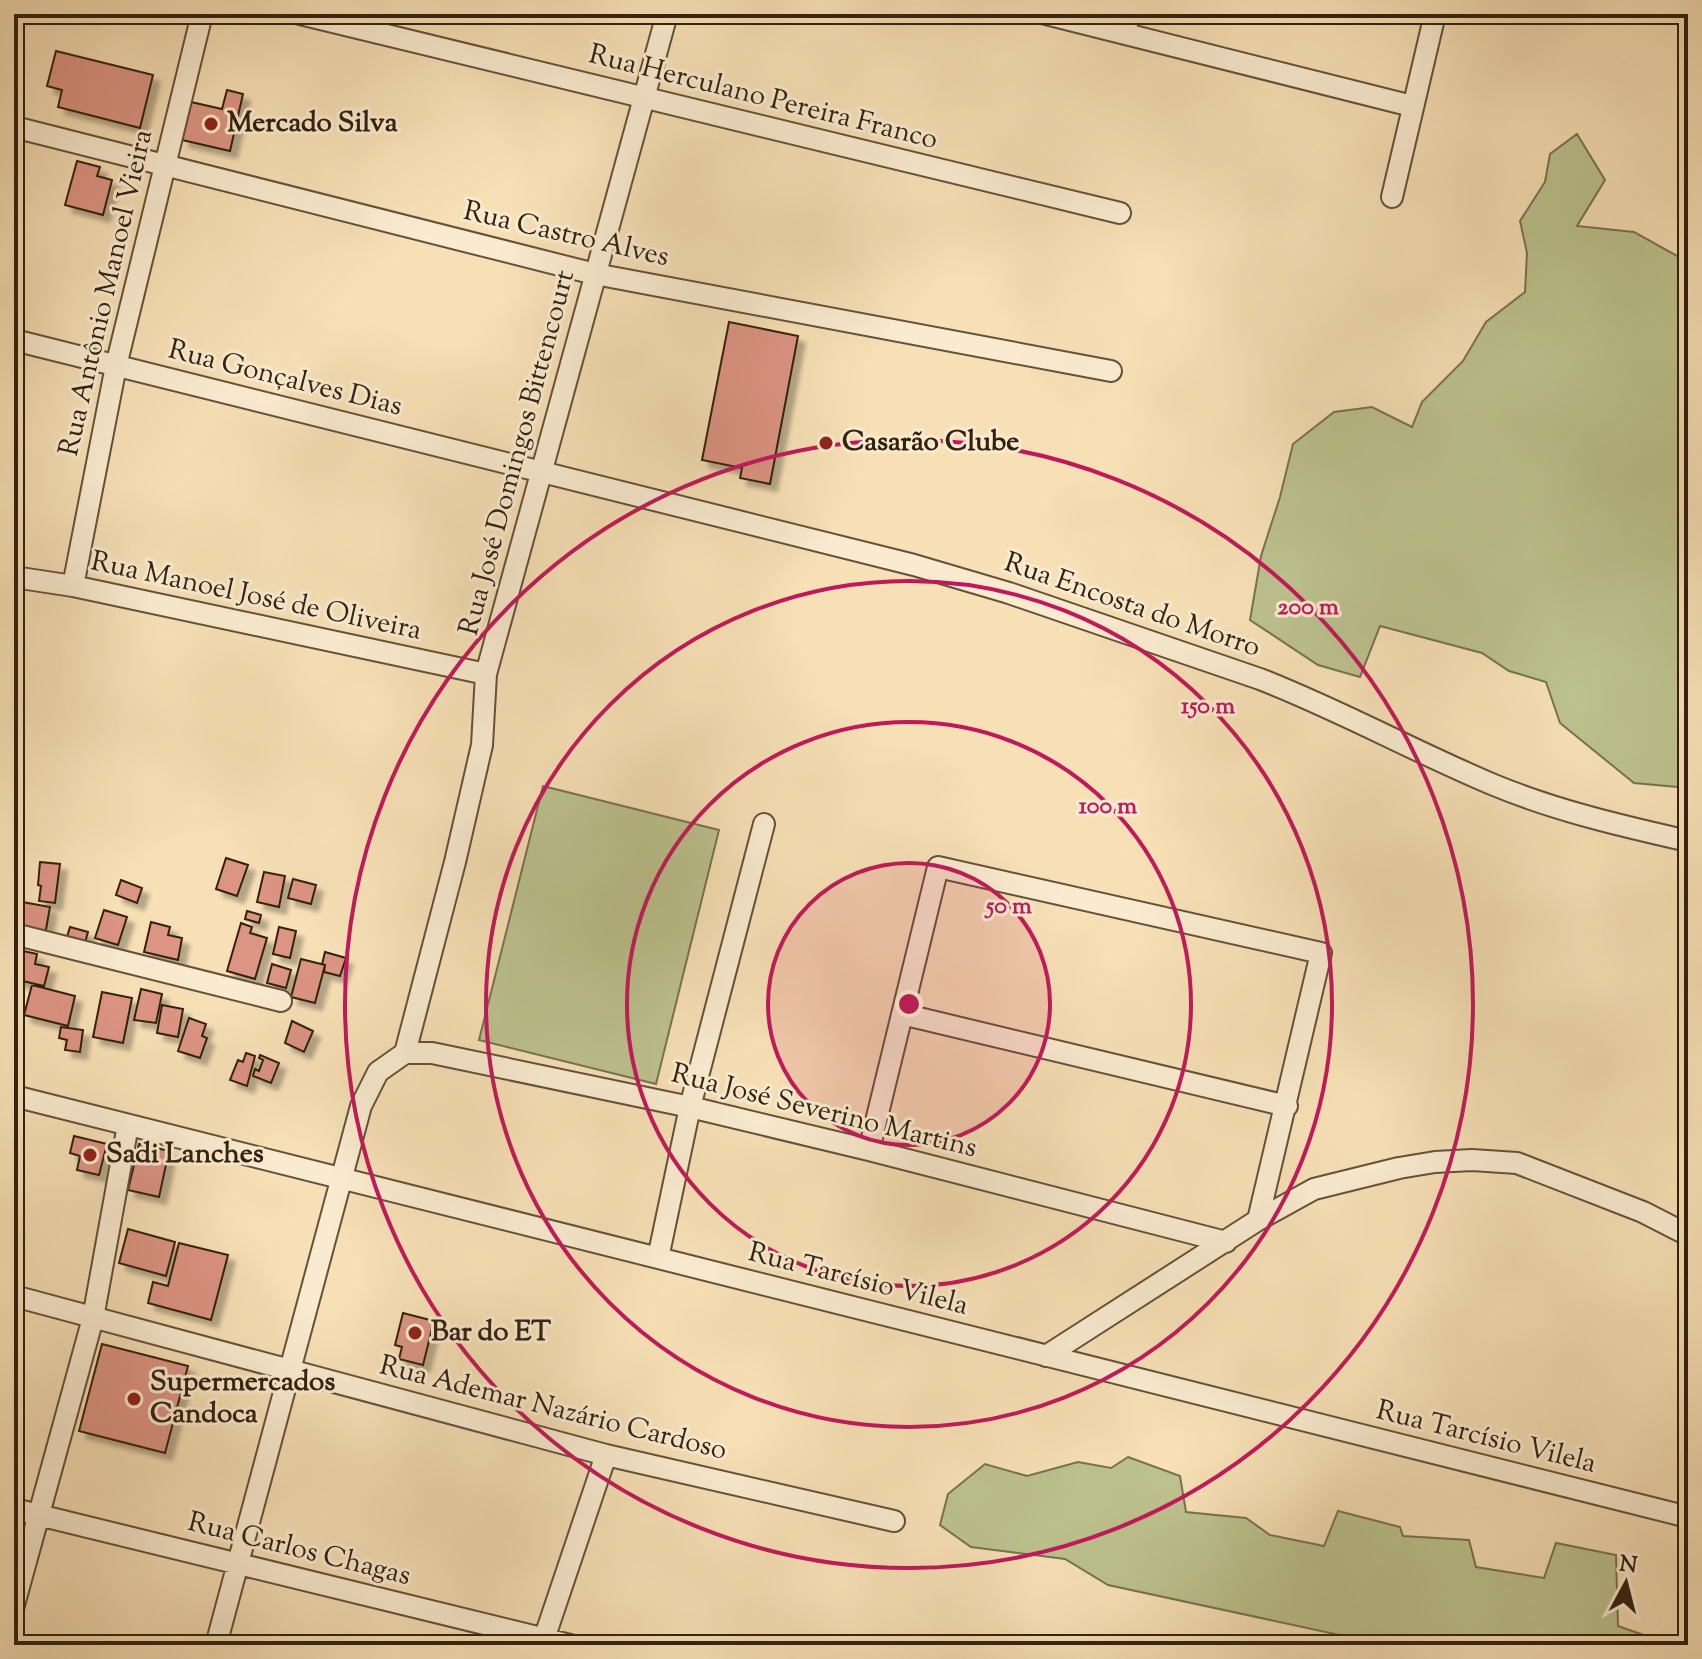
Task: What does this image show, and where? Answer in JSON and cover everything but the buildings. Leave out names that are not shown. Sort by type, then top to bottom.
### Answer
[{"type":"street","name":"Rua Antônio Manoel Vieira","points":[[73,586],[116,366],[202,14]]},
{"type":"street","name":"Rua Herculano Pereira Franco","points":[[300,14],[1120,213]]},
{"type":"street","name":"Rua José Domingos Bittencourt","points":[[405,1053],[482,745],[486,674],[667,14]]},
{"type":"street","points":[[1046,14],[1127,24],[1412,106]]},
{"type":"street","points":[[1392,197],[1435,14]]},
{"type":"street","name":"Rua Castro Alves","points":[[14,127],[595,274],[1111,371]]},
{"type":"street","name":"Rua Gonçalves Dias","points":[[14,340],[542,471]]},
{"type":"street","name":"Rua Encosta do Morro","points":[[542,471],[832,542],[1009,593],[1299,694],[1420,753],[1546,805],[1688,841]]},
{"type":"street","name":"Rua Manoel José de Oliveira","points":[[14,577],[73,586],[486,674]]},
{"type":"street","points":[[658,1258],[690,1107],[764,824]]},
{"type":"street","points":[[869,1150],[938,867],[1321,953],[1258,1220]]},
{"type":"street","points":[[14,934],[281,1001]]},
{"type":"street","points":[[902,1014],[1287,1106]]},
{"type":"street","points":[[216,1645],[367,1090],[378,1072],[405,1053]]},
{"type":"street","name":"Rua José Severino Martins","points":[[405,1053],[432,1053],[690,1107],[1226,1242]]},
{"type":"street","name":"Rua Tarcísio Vilela","points":[[14,1096],[1688,1517]]},
{"type":"street","points":[[14,1605],[93,1318],[128,1125]]},
{"type":"street","points":[[1046,1356],[1258,1220],[1314,1189],[1435,1162],[1497,1161],[1528,1167],[1601,1194],[1688,1235]]},
{"type":"street","name":"Rua Ademar Nazário Cardoso","points":[[14,1296],[606,1455],[894,1521]]},
{"type":"street","points":[[543,1642],[606,1455]]},
{"type":"street","name":"Rua Carlos Chagas","points":[[14,1509],[543,1642],[570,1645]]},
{"type":"green space","points":[[1577,134],[1605,180],[1577,226],[1634,232],[1688,262],[1688,788],[1634,783],[1560,723],[1546,682],[1509,671],[1482,653],[1380,626],[1360,677],[1318,665],[1250,620],[1261,556],[1293,444],[1334,412],[1372,407],[1412,427],[1422,402],[1463,361],[1486,322],[1525,292],[1527,253],[1520,221],[1545,182],[1550,154]]},
{"type":"green space","points":[[543,786],[719,830],[656,1084],[479,1040]]},
{"type":"green space","points":[[1128,1457],[1180,1476],[1186,1512],[1246,1518],[1270,1535],[1324,1546],[1338,1511],[1400,1527],[1403,1536],[1469,1540],[1476,1567],[1544,1578],[1556,1543],[1616,1555],[1618,1626],[1672,1645],[1386,1645],[1108,1585],[1065,1559],[971,1547],[940,1525],[948,1494],[985,1464],[1027,1476],[1078,1462],[1111,1468]]},
{"type":"place","name":"Mercado Silva","points":[[211,124]]},
{"type":"place","name":"Casarão Clube","points":[[826,443]]},
{"type":"place","name":"Sadi Lanches","points":[[90,1155]]},
{"type":"place","name":"Bar do ET","points":[[415,1333]]},
{"type":"place","name":"Supermercados Candoca","points":[[134,1399]]}]
